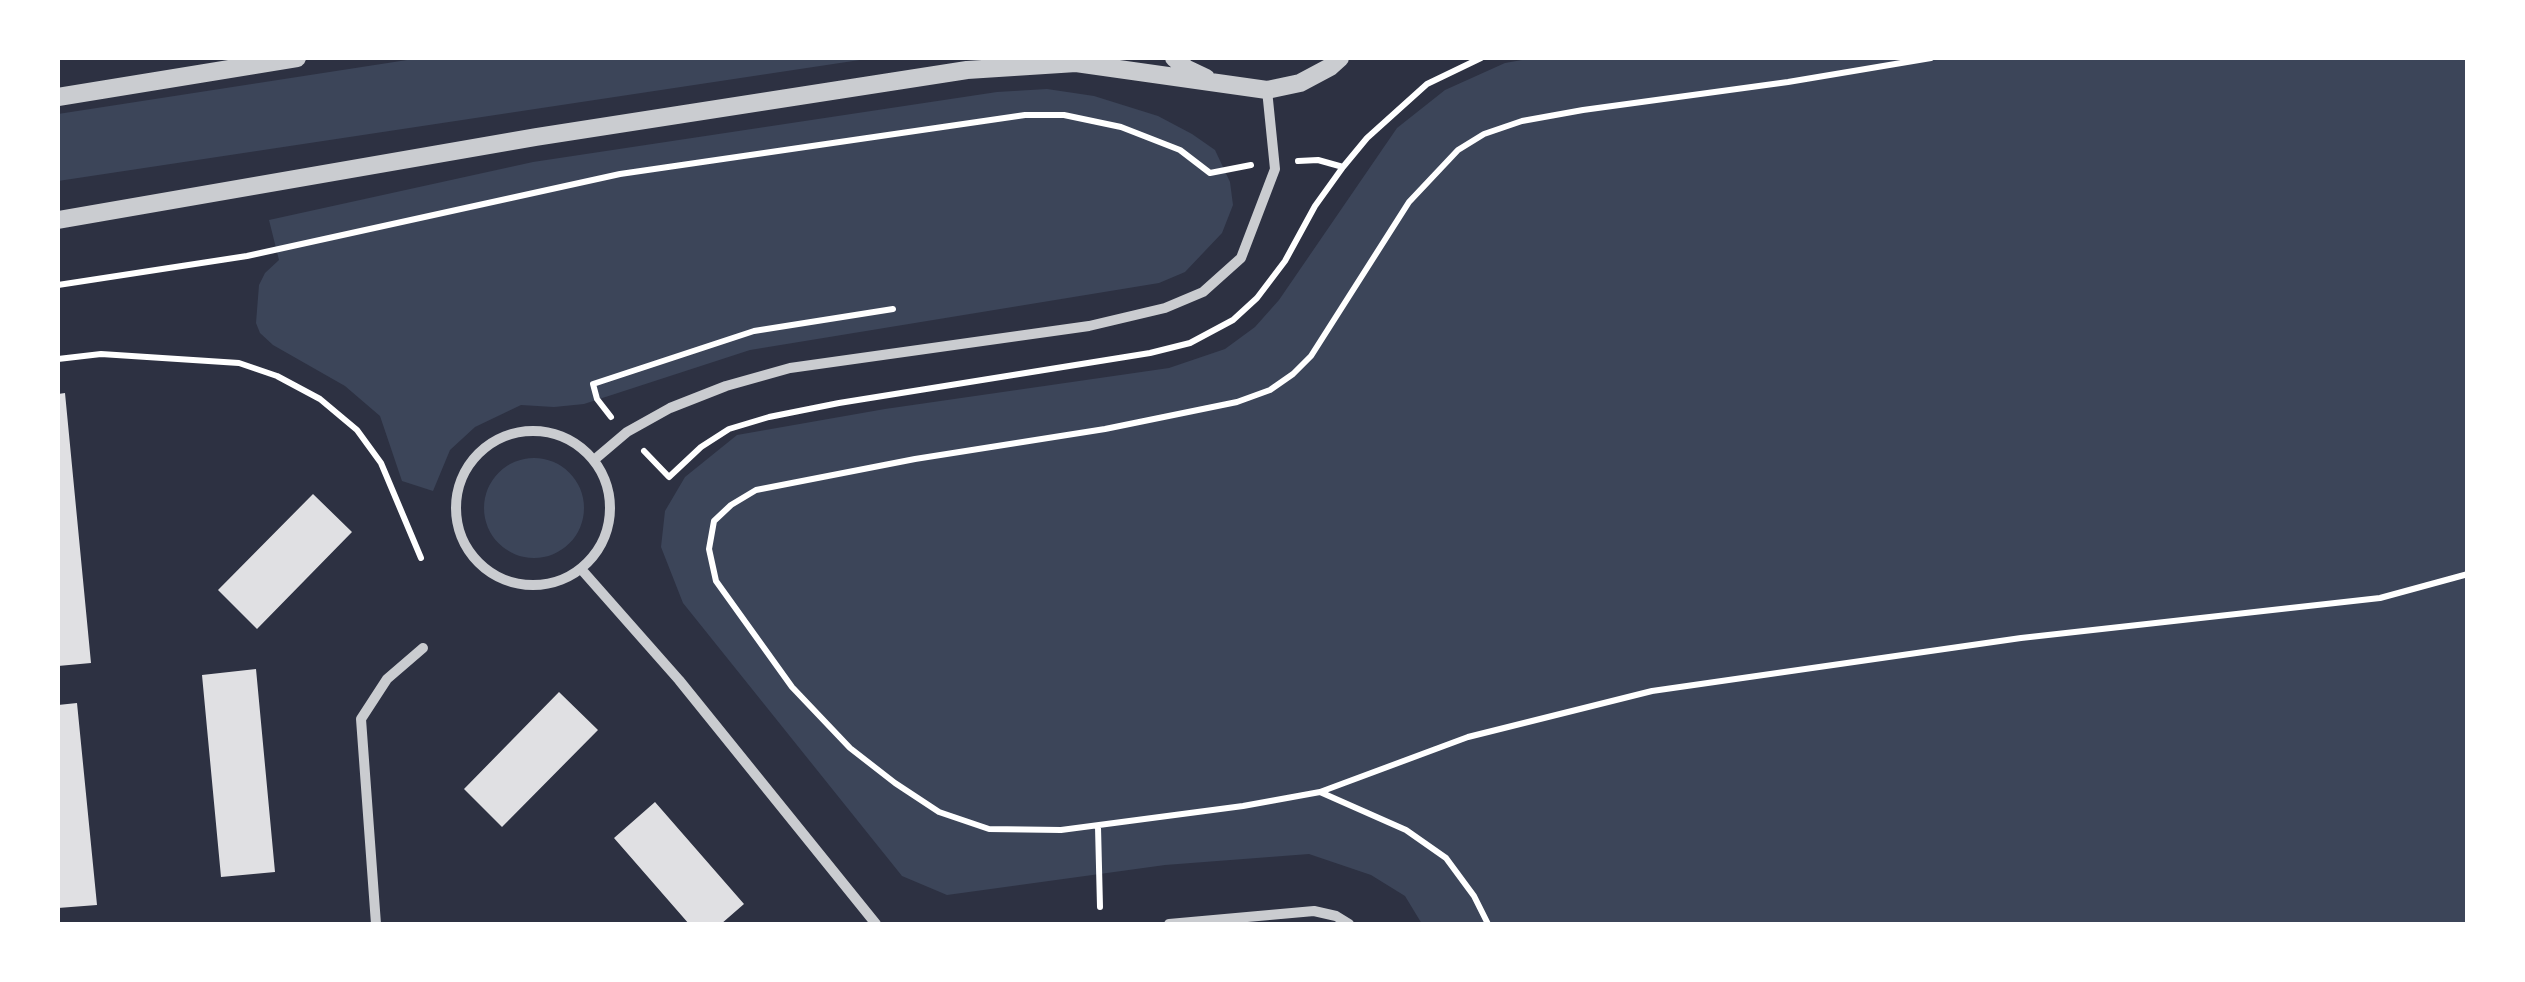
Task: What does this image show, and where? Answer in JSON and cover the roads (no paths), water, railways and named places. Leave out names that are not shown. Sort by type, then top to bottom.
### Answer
[{"type":"street","points":[[58,97],[297,58]]},
{"type":"street","points":[[1174,58],[1187,69],[1225,86]]},
{"type":"street","points":[[58,220],[536,137],[967,70],[1076,63],[1266,90],[1300,83],[1330,68],[1340,58]]},
{"type":"street","points":[[594,460],[628,432],[670,408],[726,386],[790,368],[1089,326],[1165,308],[1202,292],[1241,258],[1275,168],[1266,90]]},
{"type":"street","points":[[529,431],[554,433],[576,443],[594,460],[606,481],[611,505],[608,529],[598,551],[581,569],[538,585],[515,583],[493,574],[475,558],[462,538],[456,514],[458,490],[468,467],[484,448],[505,436],[529,431]]},
{"type":"street","points":[[581,569],[668,666],[876,924]]},
{"type":"street","points":[[376,924],[360,719],[387,679],[423,648]]},
{"type":"street","points":[[1169,924],[1314,910],[1350,924]]}]
